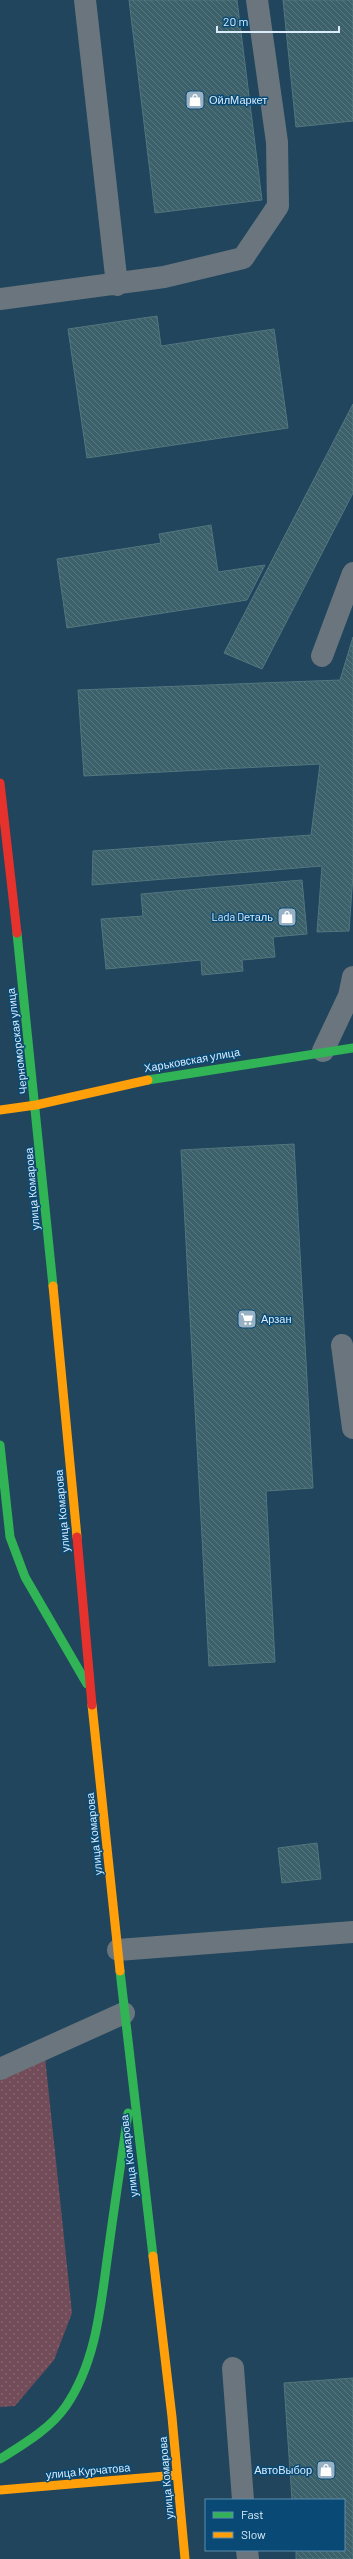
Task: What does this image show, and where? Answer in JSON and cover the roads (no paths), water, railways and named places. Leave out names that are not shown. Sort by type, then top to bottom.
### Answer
[{"type":"main road","name":"Черноморская улица","points":[[0,783],[36,1105]]},
{"type":"main road","name":"Харьковская улица","points":[[0,1110],[36,1105],[175,1074],[323,1051],[353,1048]]},
{"type":"main road","name":"улица Комарова","points":[[36,1105],[91,1691],[124,2013],[177,2475],[185,2559]]},
{"type":"main road","points":[[0,1445],[10,1537],[25,1576],[91,1691]]},
{"type":"main road","points":[[0,2459],[47,2427],[66,2406],[81,2380],[95,2336],[102,2299],[132,2082]]},
{"type":"main road","name":"улица Курчатова","points":[[0,2490],[177,2475]]},
{"type":"lane","points":[[85,0],[117,285]]},
{"type":"lane","points":[[0,299],[117,285],[164,277],[243,258],[278,206],[277,142],[257,0]]},
{"type":"lane","points":[[322,656],[353,573]]},
{"type":"lane","points":[[323,1051],[348,996],[353,977]]},
{"type":"lane","points":[[342,1345],[353,1428]]},
{"type":"lane","points":[[118,1950],[353,1932]]},
{"type":"lane","points":[[0,2069],[124,2013]]},
{"type":"lane","points":[[232,2368],[243,2499]]},
{"type":"place","name":"ОйлМаркет","points":[[195,100]]},
{"type":"place","name":"Lada Dеталь","points":[[287,917]]},
{"type":"place","name":"Арзан","points":[[247,1319]]},
{"type":"place","name":"АвтоВыбор","points":[[326,2470]]}]
